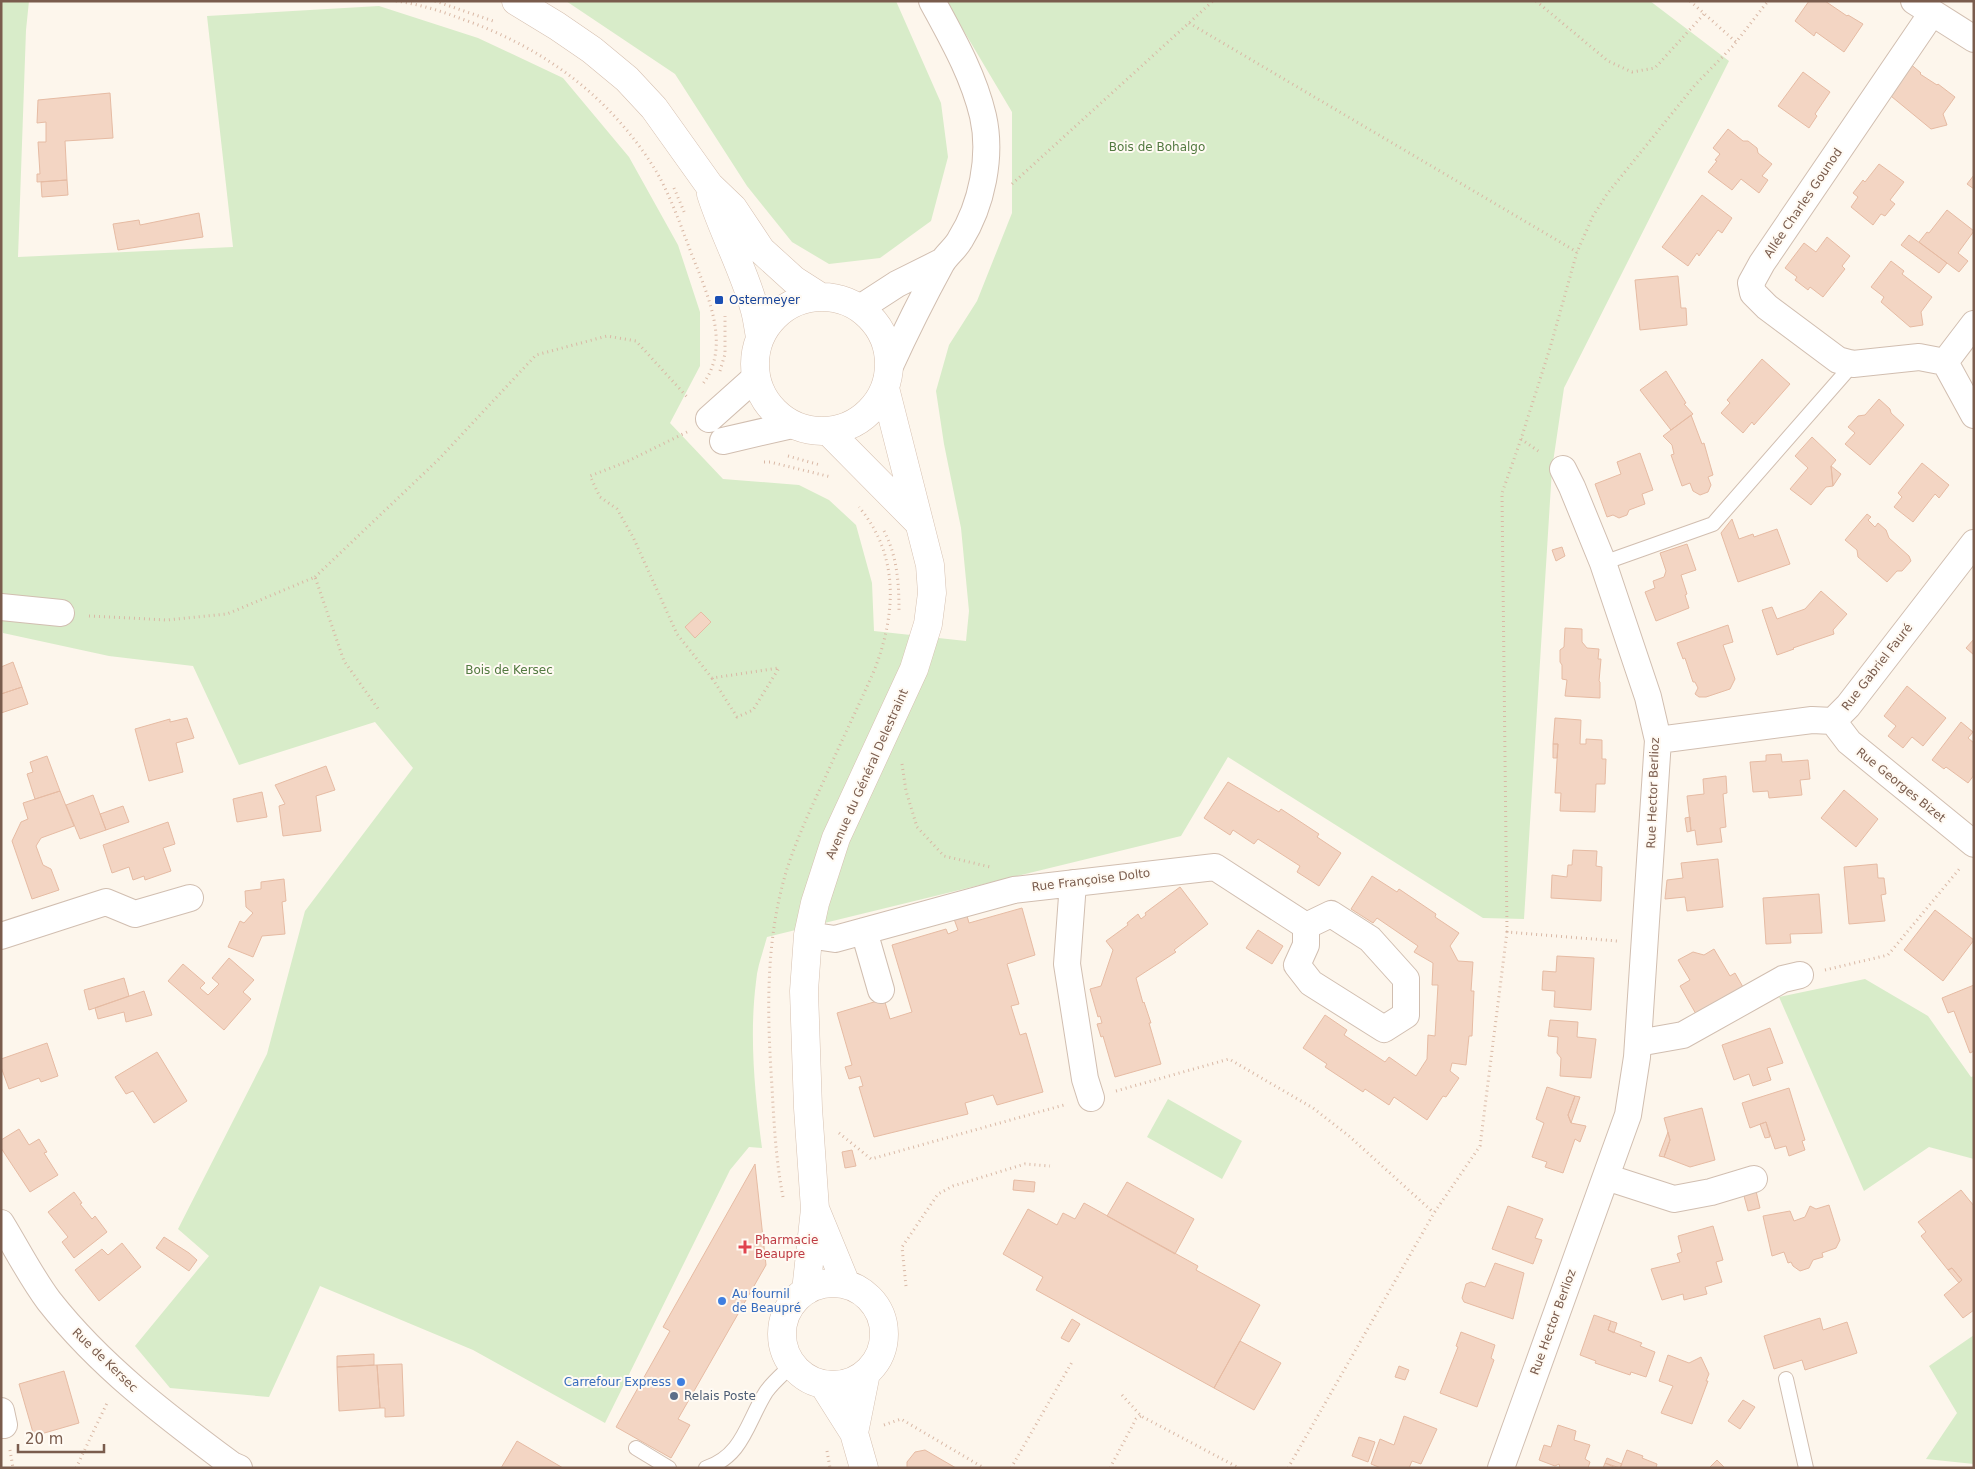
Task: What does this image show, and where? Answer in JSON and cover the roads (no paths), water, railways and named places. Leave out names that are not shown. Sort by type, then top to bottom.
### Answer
[{"type":"street","points":[[516,1],[592,50],[626,79],[654,108],[709,185],[733,208],[761,250],[794,280],[819,296]]},
{"type":"street","points":[[887,377],[886,344],[876,324],[860,308],[841,299],[819,296],[801,300],[784,308],[770,321],[760,337],[755,351],[754,368],[756,377],[764,397],[777,414],[792,425],[810,431],[828,432],[846,427],[862,418],[876,405],[907,328],[943,261],[960,240],[974,210],[984,180],[986,148],[983,117],[972,80],[932,1]]},
{"type":"street","points":[[1923,7],[1974,39]]},
{"type":"street","name":"Allée Charles Gounod","points":[[1852,364],[1838,360],[1766,307],[1753,293],[1751,283],[1923,7]]},
{"type":"street","points":[[709,185],[718,217],[734,249],[755,308],[760,337]]},
{"type":"street","points":[[860,308],[897,284],[943,261]]},
{"type":"street","points":[[1945,362],[1974,324]]},
{"type":"street","points":[[1852,364],[1919,357],[1945,362]]},
{"type":"street","points":[[1945,362],[1974,415]]},
{"type":"street","points":[[703,410],[756,377]]},
{"type":"street","name":"Avenue du Général Delestraint","points":[[806,1291],[815,1210],[808,1108],[804,991],[808,935],[815,903],[836,838],[914,669],[928,624],[932,593],[930,565],[918,522],[887,377]]},
{"type":"street","points":[[723,440],[792,425]]},
{"type":"street","name":"Avenue du Général Delestraint","points":[[828,432],[918,522]]},
{"type":"street","name":"Rue Hector Berlioz","points":[[1501,1468],[1628,1115],[1638,1043],[1658,740],[1648,696],[1603,563],[1563,469]]},
{"type":"street","name":"Rue Gabriel Fauré","points":[[1658,740],[1812,720],[1833,722],[1848,706],[1974,544]]},
{"type":"street","points":[[1,607],[61,614]]},
{"type":"street","name":"Rue Georges Bizet","points":[[1833,722],[1849,742],[1968,855]]},
{"type":"street","name":"Rue Françoise Dolto","points":[[808,935],[835,939],[1014,890],[1215,867],[1306,926]]},
{"type":"street","points":[[1073,883],[1067,964],[1085,1079],[1091,1098]]},
{"type":"street","points":[[1,936],[106,902],[134,914],[190,898]]},
{"type":"street","points":[[1331,914],[1370,939],[1406,979],[1406,1015],[1384,1029],[1311,983],[1297,965],[1306,945],[1306,926],[1331,914]]},
{"type":"street","points":[[864,931],[881,990]]},
{"type":"street","points":[[1638,1043],[1683,1035],[1783,978],[1800,975]]},
{"type":"street","points":[[1606,1177],[1674,1199],[1711,1192],[1754,1179]]},
{"type":"street","name":"Avenue du Général Delestraint","points":[[815,1210],[846,1284]]},
{"type":"street","name":"Rue de Kersec","points":[[1,1223],[48,1299],[71,1327],[123,1380],[166,1416],[234,1467]]},
{"type":"street","points":[[846,1284],[859,1290],[871,1299],[880,1313],[884,1330],[883,1346],[876,1362],[866,1373],[853,1380],[839,1384],[823,1384],[810,1379],[792,1364],[783,1341],[785,1318],[789,1307],[806,1291],[818,1285],[846,1284]]},
{"type":"street","points":[[864,1468],[867,1430],[866,1373]]},
{"type":"street","points":[[823,1384],[867,1430]]},
{"type":"lane","points":[[1603,563],[1713,524],[1852,364]]},
{"type":"lane","points":[[706,1468],[718,1464],[736,1449],[767,1392],[792,1364]]},
{"type":"lane","points":[[1786,1379],[1806,1468]]},
{"type":"lane","points":[[636,1448],[670,1468]]},
{"type":"place","name":"Ostermeyer","points":[[719,300]]},
{"type":"place","name":"Pharmacie Beaupre","points":[[745,1247]]},
{"type":"place","name":"Au fournil de Beaupré","points":[[722,1301]]},
{"type":"place","name":"Carrefour Express","points":[[681,1382]]},
{"type":"place","name":"Relais Poste","points":[[674,1396]]},
{"type":"park label","name":"Bois de Bohalgo","points":[[1157,147]]},
{"type":"park label","name":"Bois de Kersec","points":[[509,670]]}]
